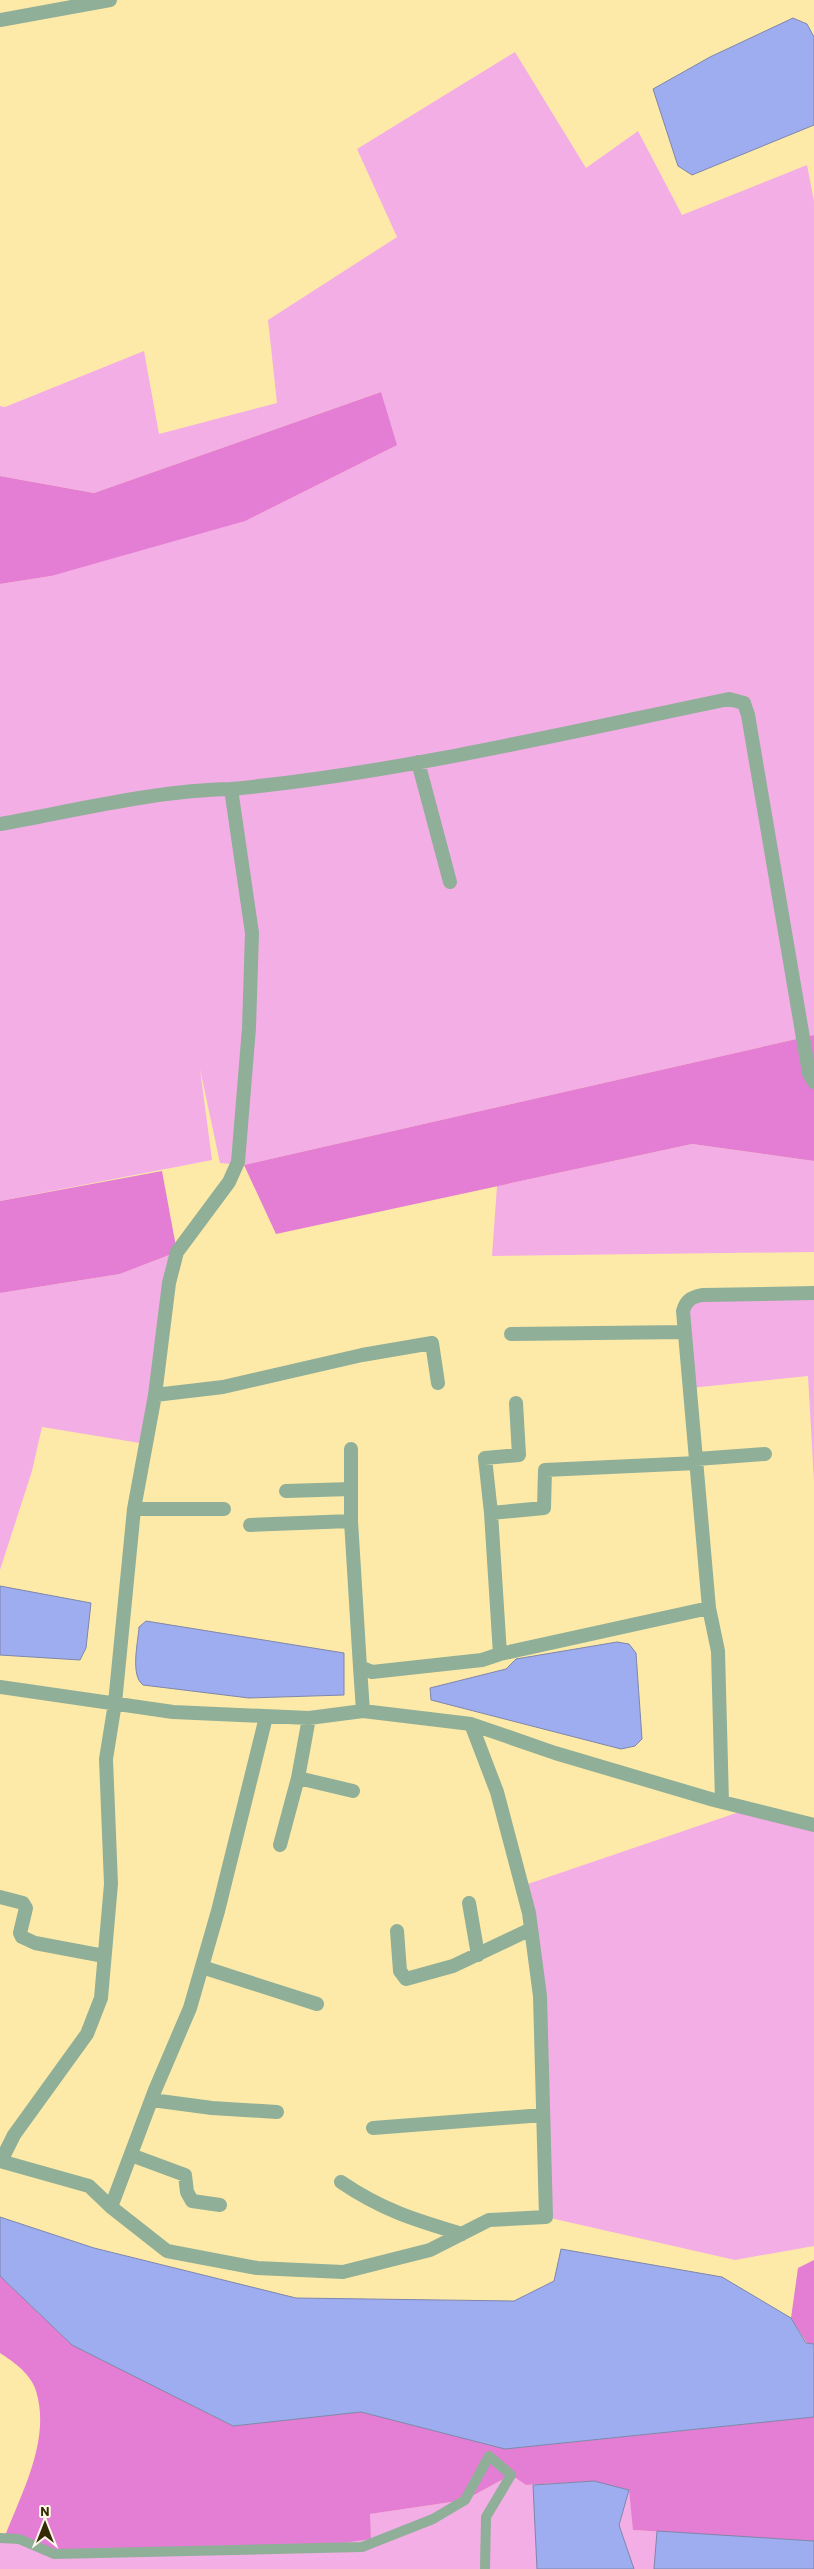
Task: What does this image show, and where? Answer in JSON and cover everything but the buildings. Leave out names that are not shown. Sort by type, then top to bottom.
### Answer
[{"type":"street","points":[[0,20],[110,0]]},
{"type":"street","points":[[0,824],[211,789],[295,783],[418,762],[730,699],[744,703],[809,1073],[814,1082]]},
{"type":"street","points":[[418,762],[450,882]]},
{"type":"street","points":[[230,789],[252,933],[249,1028],[238,1162],[229,1182],[177,1252],[169,1284],[155,1395],[134,1509],[115,1703],[106,1759],[111,1884],[101,1998],[87,2034],[14,2135],[0,2161],[89,2186],[110,2207],[167,2251],[257,2268],[343,2272],[430,2250],[488,2220],[546,2217],[540,1996],[531,1929],[497,1792],[471,1724]]},
{"type":"street","points":[[722,1802],[718,1651],[709,1608],[683,1311],[686,1303],[694,1297],[702,1295],[814,1293]]},
{"type":"street","points":[[511,1334],[685,1332]]},
{"type":"street","points":[[155,1395],[223,1387],[362,1355],[432,1343],[438,1383]]},
{"type":"street","points":[[500,1654],[491,1513],[485,1458],[519,1455],[516,1403]]},
{"type":"street","points":[[350,1449],[351,1521],[363,1711]]},
{"type":"street","points":[[491,1513],[544,1508],[545,1470],[697,1461],[765,1454]]},
{"type":"street","points":[[286,1491],[351,1489]]},
{"type":"street","points":[[134,1509],[224,1509]]},
{"type":"street","points":[[250,1525],[351,1521]]},
{"type":"street","points":[[360,1667],[372,1672],[482,1660],[500,1654],[709,1608]]},
{"type":"street","points":[[0,1687],[173,1712],[308,1718],[363,1711],[471,1724],[554,1753],[722,1802],[814,1826]]},
{"type":"street","points":[[110,2207],[190,2008],[218,1912],[266,1717]]},
{"type":"street","points":[[280,1845],[298,1778],[308,1718]]},
{"type":"street","points":[[298,1778],[353,1791]]},
{"type":"street","points":[[0,1897],[23,1904],[26,1908],[20,1933],[22,1937],[35,1942],[104,1956]]},
{"type":"street","points":[[469,1903],[478,1955]]},
{"type":"street","points":[[397,1931],[400,1971],[406,1979],[453,1966],[531,1929]]},
{"type":"street","points":[[202,1967],[317,2004]]},
{"type":"street","points":[[152,2100],[212,2108],[277,2112]]},
{"type":"street","points":[[373,2128],[543,2114]]},
{"type":"street","points":[[131,2155],[185,2175],[187,2192],[192,2200],[220,2205]]},
{"type":"street","points":[[341,2182],[368,2201],[402,2216],[462,2234]]},
{"type":"lane","points":[[0,2538],[19,2539],[54,2554],[362,2548],[433,2519],[465,2500],[489,2456],[511,2475],[486,2517],[486,2569]]},
{"type":"shaded area","points":[[515,52],[586,168],[638,131],[682,215],[807,165],[814,201],[814,1035],[244,1165],[220,1163],[200,1069],[212,1160],[0,1201],[0,584],[51,576],[381,392],[94,493],[0,476],[0,406],[5,407],[144,351],[159,434],[277,403],[268,320],[397,237],[357,149]]},
{"type":"shaded area","points":[[381,392],[397,445],[245,521],[51,576],[0,584],[0,476],[94,493]]},
{"type":"shaded area","points":[[814,1035],[814,1161],[692,1144],[276,1234],[244,1165]]},
{"type":"shaded area","points":[[692,1144],[814,1161],[814,1252],[492,1256],[497,1186]]},
{"type":"shaded area","points":[[162,1171],[177,1252],[120,1274],[0,1293],[0,1201]]},
{"type":"shaded area","points":[[177,1252],[140,1443],[42,1427],[32,1471],[0,1570],[0,1293],[120,1274]]},
{"type":"shaded area","points":[[814,1288],[814,1481],[808,1376],[690,1388],[686,1303]]},
{"type":"shaded area","points":[[748,1809],[814,1825],[814,2246],[735,2260],[546,2217],[540,1996],[522,1886]]},
{"type":"shaded area","points":[[814,2260],[814,2344],[807,2343],[791,2318],[798,2268]]},
{"type":"shaded area","points":[[0,2276],[72,2345],[233,2426],[361,2412],[505,2449],[814,2417],[814,2541],[633,2530],[629,2490],[594,2481],[526,2485],[511,2475],[465,2500],[370,2514],[371,2539],[301,2549],[54,2554],[5,2536],[32,2465],[40,2428],[40,2409],[34,2385],[30,2379],[16,2364],[0,2353]]},
{"type":"shaded area","points":[[511,2475],[526,2485],[594,2481],[629,2490],[634,2530],[814,2541],[814,2569],[0,2569],[0,2538],[371,2539],[369,2514],[465,2500]]},
{"type":"water","points":[[793,18],[807,24],[814,37],[814,125],[692,175],[678,166],[653,89],[710,57]]},
{"type":"water","points":[[0,1586],[91,1603],[86,1648],[80,1660],[0,1655]]},
{"type":"water","points":[[146,1621],[344,1653],[344,1695],[249,1698],[143,1685],[137,1674],[136,1658],[139,1627]]},
{"type":"water","points":[[617,1642],[629,1644],[636,1653],[642,1739],[635,1746],[621,1749],[431,1700],[430,1688],[506,1669],[516,1659]]},
{"type":"water","points":[[0,2217],[94,2248],[296,2298],[514,2301],[554,2281],[561,2249],[722,2277],[791,2318],[806,2343],[814,2344],[814,2417],[505,2449],[361,2412],[233,2426],[72,2345],[0,2276]]},
{"type":"water","points":[[594,2481],[629,2490],[619,2525],[634,2569],[537,2569],[533,2485]]},
{"type":"water","points":[[657,2531],[814,2541],[814,2569],[654,2569]]}]
